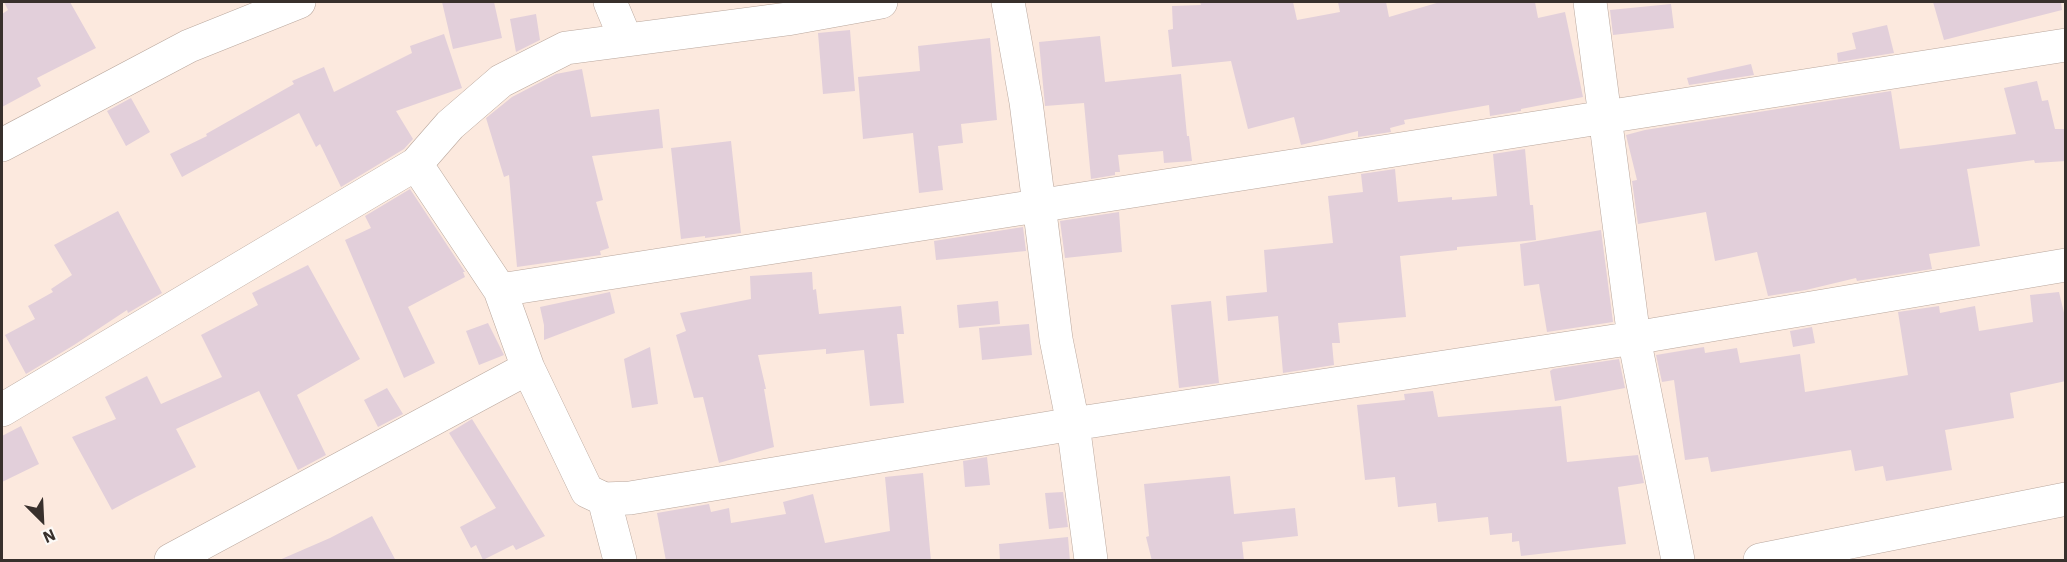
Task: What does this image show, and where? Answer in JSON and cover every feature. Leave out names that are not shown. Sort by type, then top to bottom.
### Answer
[{"type":"street","points":[[2,145],[189,46],[299,2]]},
{"type":"street","points":[[610,2],[626,40]]},
{"type":"street","points":[[2,410],[416,164],[450,125],[501,81],[566,48],[787,19],[881,2]]},
{"type":"street","points":[[1008,2],[1026,102],[1056,339],[1073,424],[1091,561]]},
{"type":"street","points":[[1590,2],[1634,338],[1678,561]]},
{"type":"street","points":[[500,290],[2066,45]]},
{"type":"street","points":[[416,164],[500,290],[528,368],[587,491],[604,499],[630,498],[1073,424],[1634,338],[2066,265]]},
{"type":"street","points":[[171,561],[528,368]]},
{"type":"street","points":[[604,499],[620,561]]},
{"type":"street","points":[[1760,561],[2066,499]]},
{"type":"building","points":[[4,2],[70,2],[96,48],[37,78],[41,86],[2,107],[2,14],[8,10]]},
{"type":"building","points":[[442,2],[494,2],[502,38],[453,49]]},
{"type":"building","points":[[1200,2],[1293,2],[1297,20],[1340,12],[1338,2],[1386,2],[1389,17],[1440,2],[1535,2],[1538,18],[1565,12],[1583,97],[1490,116],[1489,105],[1404,120],[1405,124],[1390,128],[1391,132],[1358,137],[1358,131],[1301,145],[1294,117],[1248,129],[1231,61],[1172,67],[1168,30],[1173,29],[1172,6],[1201,5]]},
{"type":"building","points":[[1933,2],[2061,2],[2062,10],[1944,40]]},
{"type":"building","points":[[1671,4],[1674,28],[1613,35],[1610,10]]},
{"type":"building","points":[[536,14],[540,40],[516,52],[510,19]]},
{"type":"building","points":[[1887,25],[1894,53],[1838,62],[1837,53],[1856,49],[1852,33]]},
{"type":"building","points":[[850,30],[855,91],[823,94],[818,33]]},
{"type":"building","points":[[444,34],[462,88],[396,111],[413,139],[404,149],[341,187],[320,144],[316,147],[299,113],[182,177],[170,154],[207,136],[206,134],[294,84],[292,81],[324,67],[334,92],[412,53],[410,46]]},
{"type":"building","points":[[1100,36],[1105,82],[1181,74],[1187,136],[1189,136],[1192,161],[1164,163],[1163,151],[1118,155],[1120,172],[1091,179],[1084,103],[1045,106],[1039,42]]},
{"type":"building","points":[[990,38],[997,120],[961,124],[963,143],[938,146],[943,190],[919,193],[913,133],[863,139],[858,77],[920,71],[918,46]]},
{"type":"building","points":[[1751,64],[1754,75],[1689,85],[1687,78]]},
{"type":"building","points":[[582,69],[591,117],[659,109],[663,148],[592,156],[603,200],[596,202],[609,248],[600,251],[601,255],[517,267],[509,175],[504,177],[486,118],[512,97],[556,74]]},
{"type":"building","points":[[2037,81],[2042,101],[2048,100],[2055,129],[2066,129],[2066,161],[2035,163],[2034,160],[1967,169],[1980,246],[1929,254],[1932,269],[1857,281],[1856,278],[1768,296],[1757,252],[1715,261],[1706,212],[1638,224],[1632,181],[1637,180],[1626,135],[1645,130],[1891,91],[1900,149],[1934,145],[2016,134],[2004,88]]},
{"type":"building","points":[[131,98],[150,132],[126,146],[107,111]]},
{"type":"building","points":[[731,141],[741,233],[681,239],[671,148]]},
{"type":"building","points":[[1525,149],[1536,240],[1457,247],[1457,250],[1400,256],[1406,317],[1338,323],[1340,343],[1332,343],[1334,365],[1283,373],[1278,316],[1228,321],[1226,296],[1267,292],[1264,250],[1333,243],[1328,196],[1363,192],[1361,174],[1395,169],[1398,202],[1497,196],[1493,154]]},
{"type":"building","points":[[410,189],[465,272],[463,272],[465,277],[408,307],[435,363],[404,378],[345,240],[371,228],[365,216]]},
{"type":"building","points":[[118,211],[162,293],[128,313],[127,310],[26,374],[5,335],[35,319],[28,306],[53,292],[51,289],[72,275],[54,245]]},
{"type":"building","points":[[1119,212],[1122,252],[1065,258],[1060,221]]},
{"type":"building","points":[[1023,227],[1026,251],[936,260],[934,241]]},
{"type":"building","points":[[1601,230],[1613,322],[1547,332],[1539,284],[1524,286],[1520,244]]},
{"type":"building","points":[[308,265],[360,359],[297,395],[326,455],[298,470],[259,391],[176,429],[196,467],[112,510],[72,437],[116,419],[105,397],[147,376],[161,404],[222,377],[201,335],[258,305],[252,293]]},
{"type":"building","points":[[812,272],[813,290],[816,289],[819,314],[901,306],[904,334],[897,334],[904,403],[870,406],[864,350],[826,354],[826,349],[758,355],[766,389],[764,389],[774,447],[719,463],[703,397],[694,398],[676,335],[686,331],[680,313],[751,299],[750,276]]},
{"type":"building","points":[[610,292],[615,313],[544,340],[544,325],[540,307]]},
{"type":"building","points":[[2059,292],[2066,321],[2066,381],[2010,393],[2014,418],[1945,430],[1952,470],[1886,481],[1883,466],[1855,471],[1851,450],[1711,472],[1708,457],[1685,460],[1674,380],[1662,382],[1656,355],[1704,347],[1705,353],[1737,348],[1740,363],[1800,354],[1805,392],[1908,375],[1898,312],[1939,306],[1940,313],[1975,306],[1979,331],[2033,322],[2030,295]]},
{"type":"building","points":[[998,301],[1000,324],[959,328],[957,305]]},
{"type":"building","points":[[1211,301],[1219,383],[1179,388],[1171,305]]},
{"type":"building","points":[[488,323],[504,355],[479,365],[466,331]]},
{"type":"building","points":[[1029,324],[1032,355],[982,360],[979,328]]},
{"type":"building","points":[[1812,327],[1815,343],[1793,347],[1790,331]]},
{"type":"building","points":[[650,347],[658,404],[632,408],[624,359]]},
{"type":"building","points":[[1619,359],[1625,388],[1555,401],[1550,371],[1553,369]]},
{"type":"building","points":[[387,388],[403,414],[378,427],[364,400]]},
{"type":"building","points":[[1433,391],[1438,417],[1561,406],[1567,462],[1638,455],[1644,483],[1618,487],[1626,544],[1521,556],[1519,541],[1512,542],[1512,533],[1490,535],[1488,517],[1438,522],[1436,503],[1398,507],[1395,477],[1365,480],[1357,405],[1405,400],[1404,394]]},
{"type":"building","points":[[472,419],[545,536],[516,550],[513,545],[483,560],[476,545],[471,548],[460,527],[496,508],[449,433]]},
{"type":"building","points":[[21,426],[39,464],[2,482],[2,436]]},
{"type":"building","points":[[987,457],[990,485],[965,487],[963,461]]},
{"type":"building","points":[[923,473],[931,561],[666,561],[657,513],[709,504],[711,512],[729,508],[731,523],[786,514],[783,502],[813,494],[825,543],[890,531],[885,477]]},
{"type":"building","points":[[1230,476],[1234,514],[1295,508],[1298,536],[1242,542],[1244,561],[1152,561],[1146,537],[1149,536],[1144,484]]},
{"type":"building","points":[[1063,492],[1068,527],[1049,529],[1045,493]]},
{"type":"building","points":[[372,516],[396,561],[277,561],[330,538]]},
{"type":"building","points":[[1068,537],[1070,561],[1000,561],[999,544]]}]
